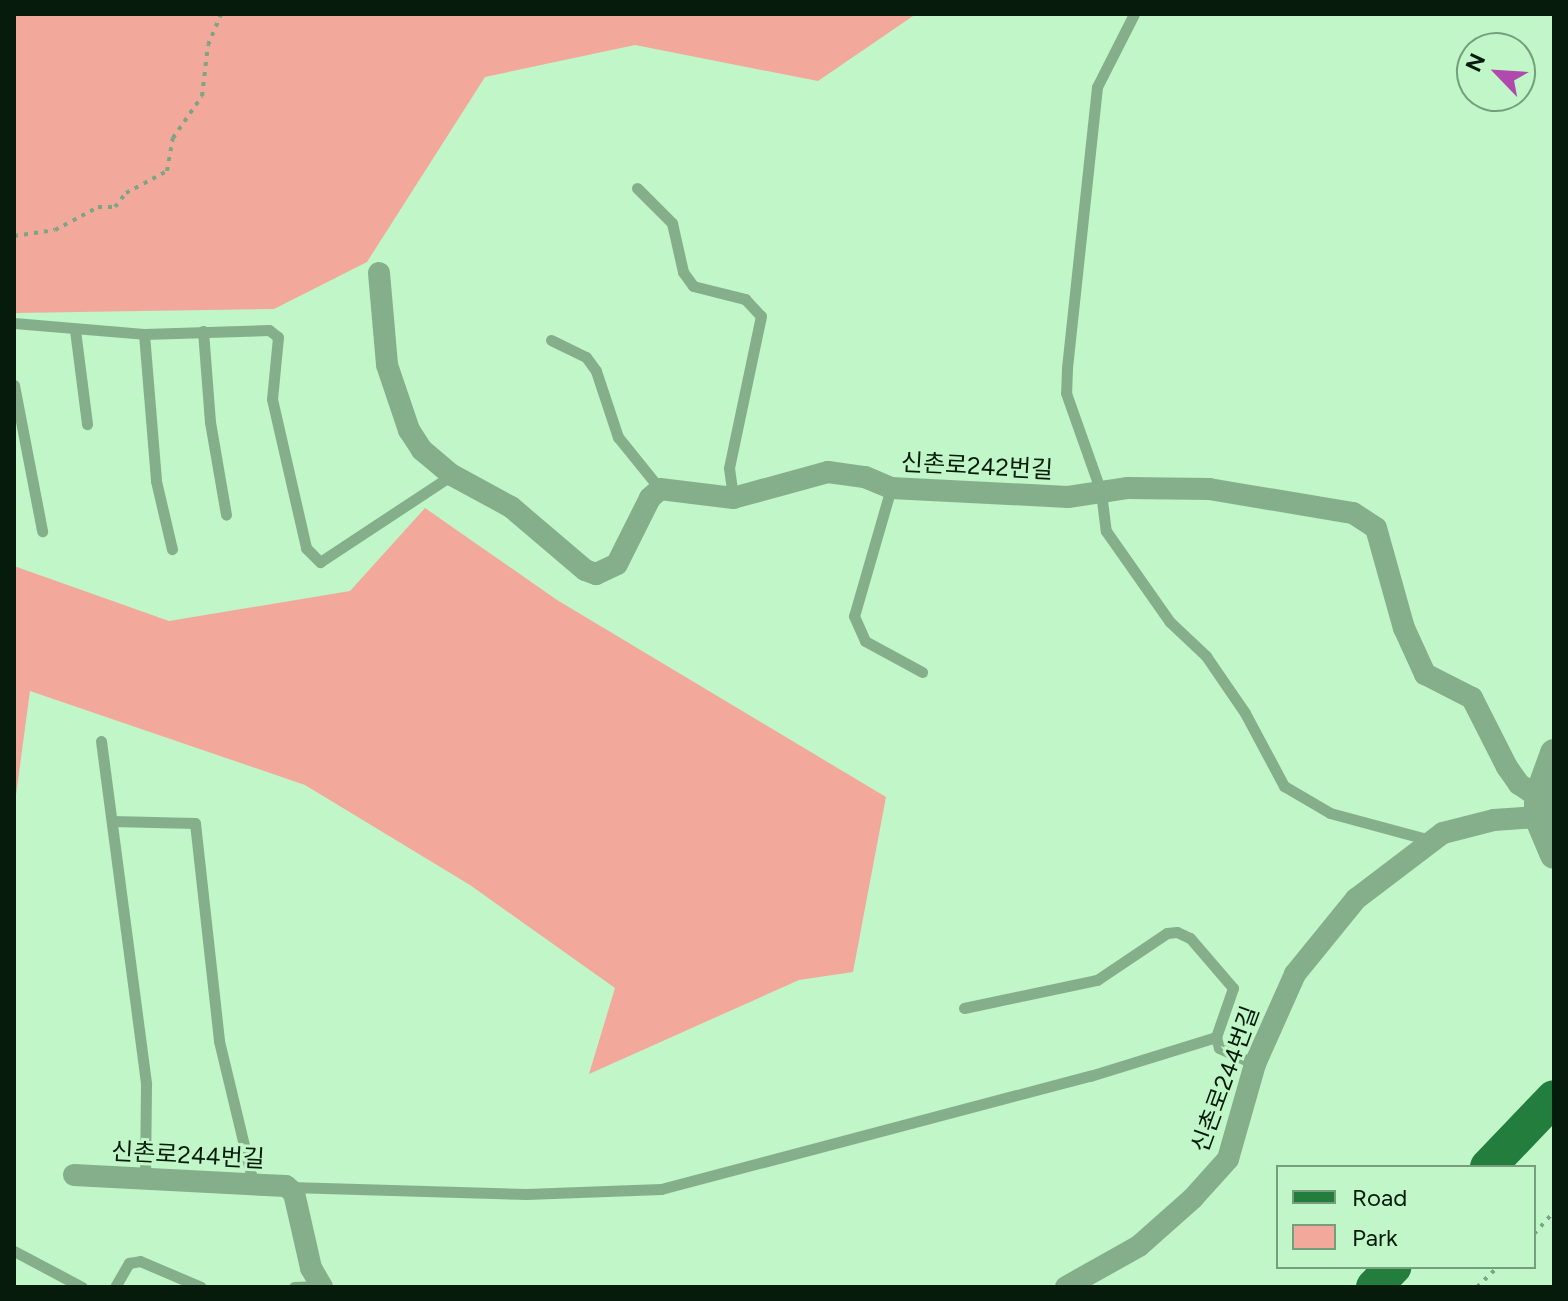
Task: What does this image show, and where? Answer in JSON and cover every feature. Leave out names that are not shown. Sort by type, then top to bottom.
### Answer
[{"type":"main road","points":[[1490,1165],[1554,1098]]},
{"type":"main road","points":[[1374,1287],[1391,1269]]},
{"type":"street","points":[[379,273],[387,365],[401,409],[422,450],[452,475],[511,507],[596,574],[617,564],[650,498],[660,489]]},
{"type":"street","name":"신촌로242번길","points":[[660,489],[733,498],[828,472],[865,477],[891,488],[1068,497],[1101,492],[1209,489],[1283,499],[1367,519],[1376,528],[1417,662],[1436,682],[1472,698],[1482,709],[1507,767],[1538,807]]},
{"type":"street","points":[[1554,753],[1538,807],[1554,855]]},
{"type":"street","name":"신촌로244번길","points":[[1066,1287],[1139,1246],[1213,1179],[1236,1140],[1255,1064],[1306,957],[1356,899],[1430,840],[1466,825],[1538,807]]},
{"type":"street","name":"신촌로244번길","points":[[74,1175],[286,1186],[294,1193],[311,1268],[322,1286]]},
{"type":"lane","points":[[1134,14],[1094,100],[1067,368],[1072,415],[1101,492],[1106,531],[1122,560],[1170,622],[1206,656],[1245,713],[1284,786],[1330,813],[1430,840]]},
{"type":"lane","points":[[637,188],[672,223],[683,272],[693,286],[745,299],[761,316],[729,468],[733,498]]},
{"type":"lane","points":[[14,323],[144,334],[269,330],[278,337],[272,399],[306,548],[320,562],[452,475]]},
{"type":"lane","points":[[75,330],[87,424]]},
{"type":"lane","points":[[203,331],[210,422],[226,515]]},
{"type":"lane","points":[[144,334],[156,481],[172,549]]},
{"type":"lane","points":[[551,340],[591,364],[618,437],[660,489]]},
{"type":"lane","points":[[14,385],[42,531]]},
{"type":"lane","points":[[891,488],[854,616],[865,641],[922,672]]},
{"type":"lane","points":[[101,741],[146,1084],[145,1180]]},
{"type":"lane","points":[[112,821],[195,823],[219,1041],[253,1183]]},
{"type":"lane","points":[[964,1008],[1097,980],[1167,933],[1177,932],[1190,938],[1233,988],[1216,1037]]},
{"type":"lane","points":[[1216,1037],[1228,1055],[1255,1064]]},
{"type":"lane","points":[[286,1186],[526,1194],[661,1189],[1090,1076],[1216,1037]]},
{"type":"lane","points":[[14,1251],[82,1287]]},
{"type":"lane","points":[[115,1287],[129,1263],[140,1261],[201,1287]]},
{"type":"lane","points":[[294,1287],[322,1286]]},
{"type":"path","points":[[14,236],[55,230],[98,207],[115,207],[126,193],[167,171],[173,138],[202,96],[208,45],[221,14]]},
{"type":"path","points":[[1536,1232],[1554,1212]]},
{"type":"path","points":[[1477,1287],[1496,1269]]},
{"type":"green space","points":[[14,14],[916,14],[818,81],[635,45],[485,77],[367,262],[274,309],[14,313]]},
{"type":"green space","points":[[425,508],[557,600],[886,797],[853,972],[799,980],[589,1074],[615,988],[470,885],[305,785],[30,691],[14,810],[14,566],[169,621],[350,591]]}]
